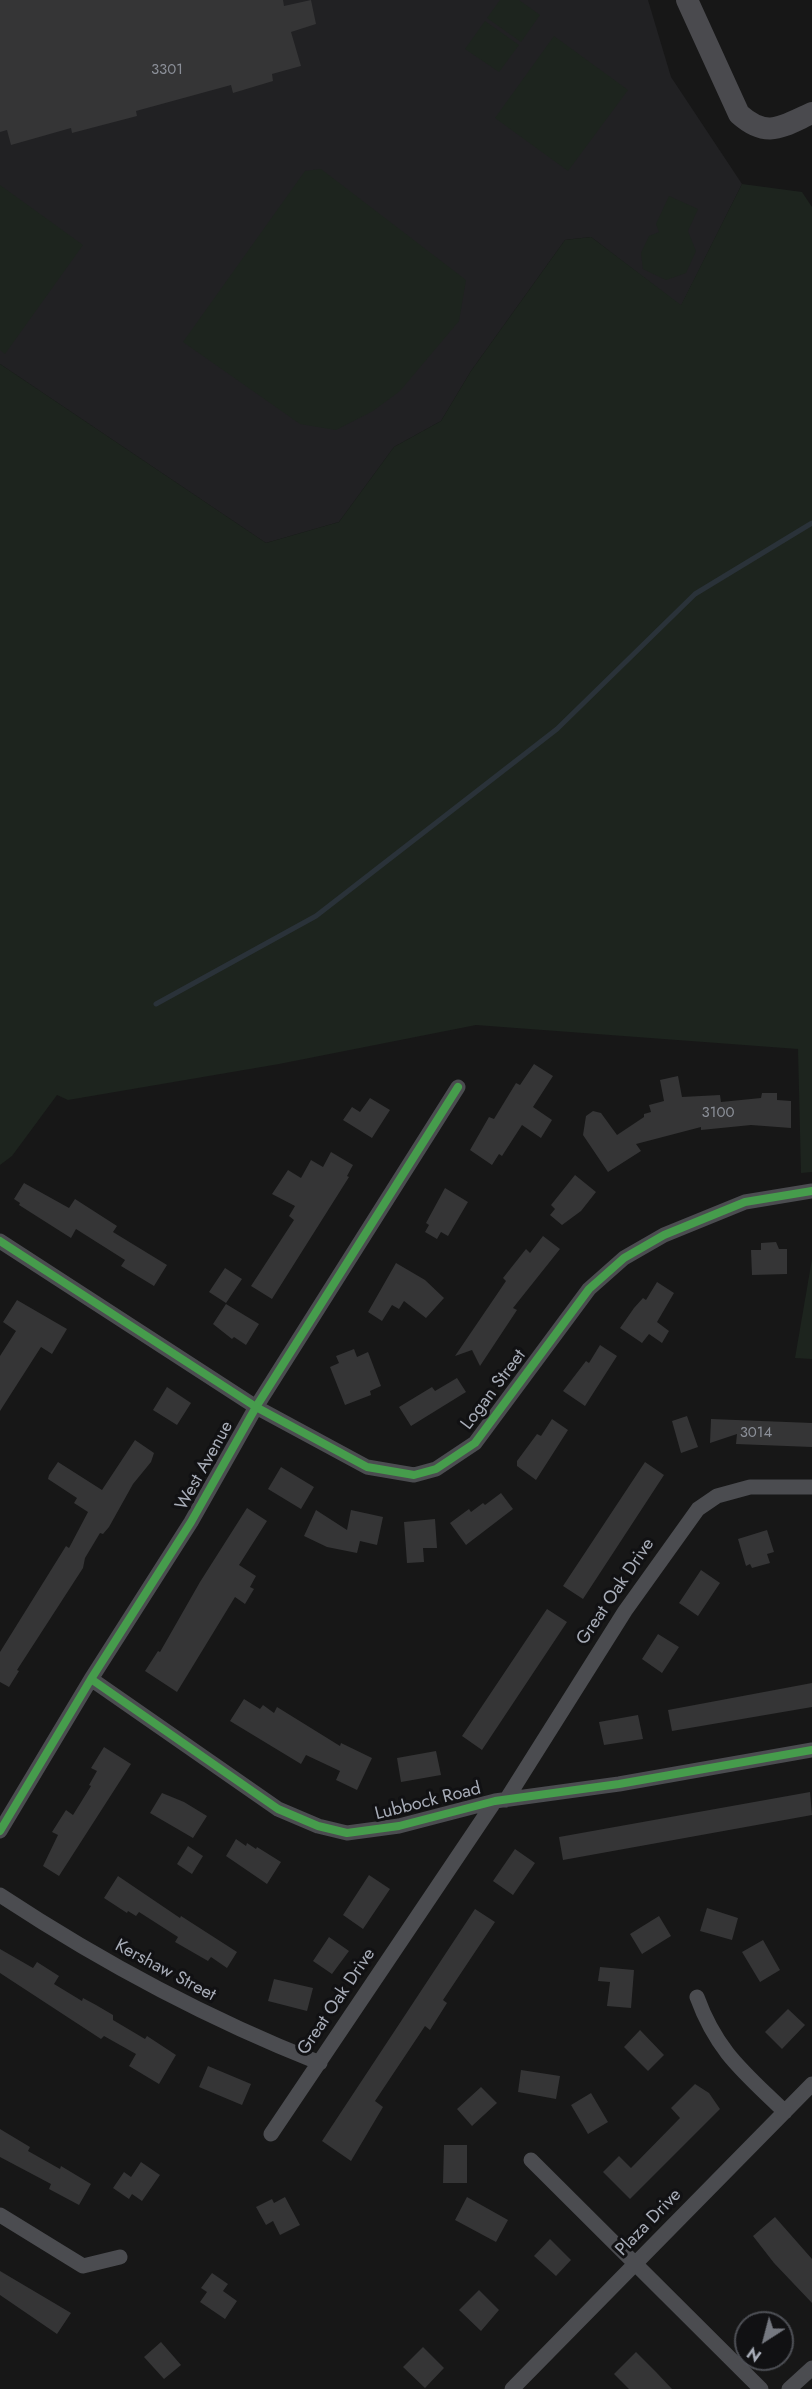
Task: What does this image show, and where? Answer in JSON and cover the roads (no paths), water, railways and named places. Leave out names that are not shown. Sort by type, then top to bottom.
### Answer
[{"type":"street","points":[[687,0],[739,114],[752,125],[763,129],[780,129],[802,117]]},
{"type":"street","name":"West Avenue","points":[[0,1831],[91,1679],[191,1522],[256,1407],[458,1088]]},
{"type":"street","name":"Logan Street","points":[[0,1241],[256,1407],[367,1467],[404,1475],[425,1474],[455,1457],[484,1433],[589,1289],[624,1258],[674,1230],[745,1202],[812,1191]]},
{"type":"street","name":"Great Oak Drive","points":[[271,2134],[500,1801],[625,1611],[698,1509],[717,1496],[750,1487],[812,1487]]},
{"type":"street","name":"Lubbock Road","points":[[91,1679],[278,1809],[336,1831],[358,1833],[399,1826],[500,1801],[620,1784],[812,1750]]},
{"type":"street","name":"Kershaw Street","points":[[0,1895],[80,1947],[155,1989],[243,2032],[320,2063]]},
{"type":"street","points":[[697,1997],[708,2027],[719,2045],[784,2112]]},
{"type":"street","name":"Plaza Drive","points":[[512,2389],[812,2084]]},
{"type":"street","points":[[531,2160],[634,2266],[761,2389]]},
{"type":"street","points":[[0,2215],[83,2266],[120,2257]]},
{"type":"street","points":[[789,2389],[812,2368]]},
{"type":"waterway","points":[[156,1004],[316,916],[557,729],[695,594],[812,523]]}]
